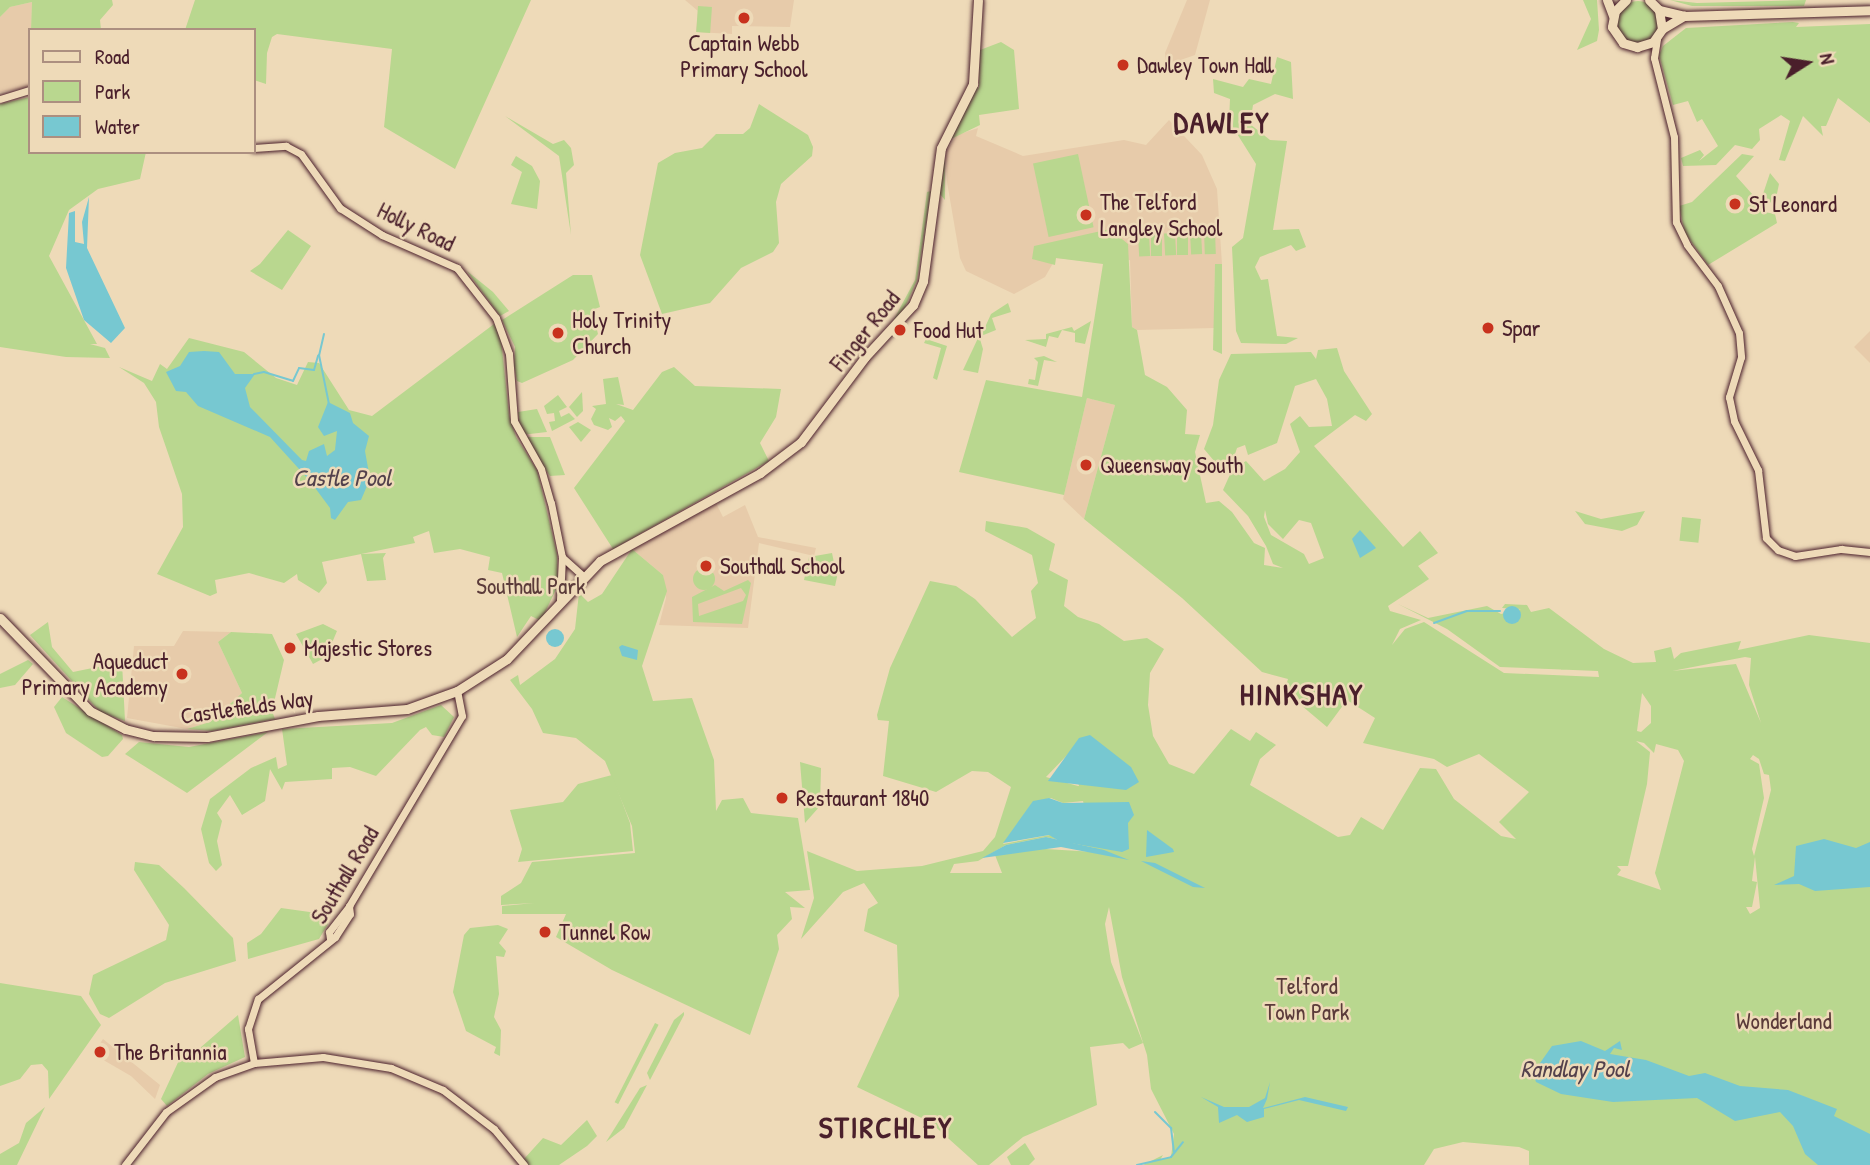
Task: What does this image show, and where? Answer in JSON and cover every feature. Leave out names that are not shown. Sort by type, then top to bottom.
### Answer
[{"type":"main road","name":"Finger Road","points":[[582,575],[760,473],[814,428],[919,292],[937,168],[945,137],[973,84],[978,0]]},
{"type":"main road","points":[[1607,0],[1618,38],[1640,47],[1657,39],[1662,29],[1684,16]]},
{"type":"main road","points":[[1613,16],[1623,0]]},
{"type":"main road","points":[[1651,1],[1659,10],[1662,29]]},
{"type":"main road","points":[[1659,10],[1684,16],[1870,10]]},
{"type":"main road","points":[[560,600],[582,575]]},
{"type":"main road","name":"Castlefields Way","points":[[0,618],[90,711],[125,729],[154,736],[207,737],[318,716],[396,710],[457,691],[507,659],[560,600]]},
{"type":"street","points":[[1657,39],[1654,58],[1674,137],[1675,211],[1683,238],[1718,286],[1739,333],[1741,358],[1729,397],[1734,421],[1758,470],[1766,538],[1778,550],[1795,555],[1841,549],[1870,552]]},
{"type":"street","points":[[1640,47],[1654,58]]},
{"type":"street","points":[[0,99],[28,91]]},
{"type":"street","name":"Holly Road","points":[[256,148],[286,146],[301,154],[340,208],[382,235],[457,268],[504,333],[517,431],[541,469],[562,557],[560,600]]},
{"type":"street","points":[[562,557],[582,575]]},
{"type":"street","name":"Southall Road","points":[[254,1063],[248,1029],[258,999],[330,939],[329,932],[349,906],[462,716],[457,691]]},
{"type":"street","points":[[125,1165],[166,1112],[189,1092],[215,1077],[254,1063],[350,1058],[420,1078],[471,1109],[524,1165]]},
{"type":"shaded area","name":"Captain Webb Primary School","points":[[685,0],[794,0],[790,27],[732,26],[732,34],[696,32],[698,11]]},
{"type":"shaded area","points":[[1187,0],[1210,0],[1195,55],[1166,65],[1165,53]]},
{"type":"shaded area","points":[[32,2],[31,28],[28,28],[28,87],[0,92],[0,17],[10,7]]},
{"type":"shaded area","name":"The Telford Langley School","points":[[1169,120],[1202,155],[1217,189],[1222,264],[1215,265],[1214,328],[1137,330],[1132,327],[1130,260],[1103,263],[1056,258],[1045,277],[1014,294],[966,271],[960,258],[947,182],[946,152],[957,135],[978,128],[976,136],[1023,156],[1124,140],[1146,145]]},
{"type":"shaded area","points":[[1870,331],[1870,363],[1854,347]]},
{"type":"shaded area","name":"Queensway South","points":[[1087,398],[1115,405],[1084,519],[1063,499]]},
{"type":"shaded area","name":"Southall School","points":[[716,503],[723,517],[745,505],[758,537],[816,548],[814,556],[759,543],[748,628],[659,625],[666,598],[663,575],[632,549]]},
{"type":"shaded area","name":"Aqueduct Primary Academy","points":[[183,631],[231,632],[218,642],[242,693],[210,722],[187,729],[127,718],[134,646],[174,646]]},
{"type":"shaded area","points":[[103,1039],[160,1085],[155,1099],[131,1076],[93,1054]]},
{"type":"green space","points":[[0,0],[112,0],[113,5],[100,20],[101,28],[31,28],[32,2],[10,7],[0,17]]},
{"type":"green space","points":[[195,0],[531,0],[455,169],[384,127],[392,49],[277,34],[272,37],[267,53],[266,84],[256,81],[256,28],[186,28]]},
{"type":"green space","points":[[1583,0],[1597,0],[1599,30],[1597,41],[1577,50],[1591,19]]},
{"type":"green space","points":[[1670,0],[1697,3],[1806,0],[1804,6],[1692,6]]},
{"type":"green space","points":[[1638,1],[1653,7],[1659,22],[1653,37],[1638,43],[1623,37],[1617,22],[1623,7]]},
{"type":"green space","points":[[698,6],[712,7],[710,33],[696,32]]},
{"type":"green space","points":[[1799,23],[1796,27],[1870,24],[1870,123],[1838,98],[1826,126],[1821,126],[1823,136],[1803,116],[1785,161],[1779,160],[1790,121],[1781,115],[1759,129],[1760,140],[1752,149],[1735,145],[1716,165],[1683,166],[1681,158],[1700,150],[1704,155],[1699,161],[1718,146],[1702,119],[1697,122],[1688,101],[1673,105],[1659,55],[1663,46],[1686,28]]},
{"type":"green space","points":[[1001,42],[1014,50],[1019,109],[979,115],[980,125],[949,140],[945,152],[945,200],[939,193],[940,154],[973,84],[979,88],[980,50]]},
{"type":"green space","points":[[1277,57],[1291,62],[1293,99],[1275,94],[1253,105],[1250,124],[1270,140],[1287,141],[1273,230],[1299,229],[1306,247],[1296,251],[1291,245],[1260,257],[1255,267],[1261,280],[1268,279],[1277,336],[1298,338],[1286,344],[1241,343],[1236,331],[1232,247],[1243,238],[1256,164],[1229,121],[1230,99],[1214,93],[1213,79],[1243,87],[1249,79],[1271,84]]},
{"type":"green space","points":[[28,97],[28,154],[146,154],[140,179],[98,189],[69,210],[49,256],[97,344],[90,344],[105,348],[110,358],[66,357],[0,347],[0,104]]},
{"type":"green space","points":[[759,104],[808,135],[813,147],[812,156],[781,184],[776,202],[779,243],[773,252],[741,268],[710,303],[662,314],[640,255],[658,163],[675,153],[702,148],[716,134],[743,134],[750,128]]},
{"type":"green space","points":[[505,116],[553,144],[564,140],[571,148],[574,165],[566,173],[571,235],[559,156]]},
{"type":"green space","points":[[1078,154],[1094,227],[1049,237],[1033,164]]},
{"type":"green space","points":[[1742,154],[1754,156],[1736,176],[1753,195],[1761,200],[1770,173],[1779,184],[1775,203],[1761,201],[1759,211],[1775,214],[1777,223],[1708,265],[1685,233],[1679,206],[1692,202]]},
{"type":"green space","points":[[516,156],[532,166],[540,181],[537,209],[511,204],[522,172],[511,165]]},
{"type":"green space","points":[[931,191],[917,280],[902,314],[893,321],[915,280],[927,192]]},
{"type":"green space","points":[[1110,229],[1128,244],[1132,327],[1137,330],[1145,375],[1167,387],[1187,410],[1185,434],[1200,435],[1195,452],[1206,503],[1219,501],[1232,512],[1254,543],[1265,548],[1264,565],[1283,568],[1273,564],[1266,546],[1248,516],[1223,490],[1232,470],[1246,461],[1264,481],[1285,469],[1300,452],[1290,424],[1300,416],[1309,427],[1332,426],[1327,399],[1316,379],[1295,386],[1277,443],[1248,455],[1245,445],[1237,448],[1233,460],[1215,462],[1204,449],[1213,425],[1219,380],[1231,354],[1311,352],[1316,359],[1318,350],[1337,348],[1344,371],[1372,414],[1366,421],[1355,415],[1314,446],[1403,547],[1420,531],[1438,553],[1418,566],[1429,579],[1388,606],[1390,611],[1421,620],[1400,629],[1392,645],[1405,629],[1424,622],[1504,673],[1599,677],[1598,671],[1500,667],[1447,629],[1398,604],[1428,618],[1487,606],[1501,614],[1521,609],[1502,608],[1505,604],[1527,605],[1531,612],[1549,608],[1604,649],[1633,663],[1656,662],[1654,651],[1671,647],[1674,659],[1681,653],[1741,641],[1738,650],[1809,635],[1870,643],[1870,1165],[1529,1165],[1529,1151],[1519,1147],[1463,1142],[1434,1149],[1424,1165],[1143,1165],[1163,1155],[1160,1160],[1171,1157],[1174,1134],[1151,1089],[1147,1055],[1122,977],[1109,907],[1105,924],[1111,962],[1143,1043],[1129,1049],[1123,1043],[1090,1047],[1097,1105],[1023,1137],[989,1165],[978,1165],[930,1122],[857,1087],[899,996],[897,945],[864,931],[868,909],[878,903],[864,883],[843,892],[801,939],[814,898],[807,851],[857,871],[922,866],[983,851],[995,837],[1011,787],[988,772],[972,771],[936,792],[883,776],[889,721],[878,720],[877,715],[890,668],[930,581],[956,586],[975,599],[1012,637],[1036,618],[1031,591],[1038,583],[1032,555],[985,531],[986,521],[1027,528],[1055,544],[1049,570],[1068,580],[1064,606],[1078,617],[1099,624],[1124,641],[1147,638],[1164,649],[1150,673],[1148,705],[1153,736],[1169,764],[1194,774],[1231,729],[1250,741],[1256,732],[1276,745],[1260,759],[1250,785],[1338,837],[1350,835],[1361,817],[1383,830],[1420,768],[1436,769],[1454,799],[1501,836],[1516,839],[1499,822],[1529,792],[1479,754],[1447,767],[1434,759],[1363,743],[1375,718],[1347,700],[1327,727],[1289,695],[1285,689],[1288,679],[1262,672],[1182,598],[1084,519],[1115,405],[1087,398],[1064,495],[959,472],[986,380],[1082,397],[1103,264],[1056,258],[1055,265],[1032,259],[1034,246]],"holes":[[[1265,510],[1268,524],[1283,539],[1299,520],[1311,523],[1324,558],[1309,564],[1304,554],[1271,535],[1264,517]],[[1751,658],[1749,685],[1761,723],[1736,664],[1672,671]],[[1642,693],[1651,706],[1651,723],[1641,732],[1637,731]],[[1636,741],[1644,743],[1654,753],[1656,744],[1678,750],[1684,761],[1655,873],[1661,890],[1617,875],[1621,870],[1617,866],[1628,866],[1647,784],[1650,752]],[[1070,752],[1079,786],[1046,777]],[[1753,755],[1759,759],[1764,774],[1769,775],[1771,790],[1754,856],[1752,849],[1764,798],[1759,764],[1750,759]],[[1051,798],[1063,803],[1083,801],[1094,845],[1068,842],[1094,848],[1095,852],[1029,848],[995,855],[1002,873],[950,873],[954,864],[978,861],[1006,845],[1046,837],[1057,839],[1050,835],[1003,844],[1033,802]],[[1755,857],[1760,908],[1750,914],[1746,907],[1752,907],[1757,882],[1752,881]]]},
{"type":"green space","points":[[288,230],[311,246],[282,290],[250,271],[260,264]]},
{"type":"green space","points":[[1204,231],[1215,231],[1216,254],[1205,254]]},
{"type":"green space","points":[[1201,232],[1202,254],[1191,255],[1190,233]]},
{"type":"green space","points":[[1175,233],[1176,255],[1165,256],[1164,234]]},
{"type":"green space","points":[[1177,233],[1188,233],[1188,255],[1177,255]]},
{"type":"green space","points":[[1149,234],[1150,256],[1139,257],[1138,235]]},
{"type":"green space","points":[[1151,234],[1162,234],[1162,256],[1151,256]]},
{"type":"green space","points":[[1215,264],[1222,264],[1222,354],[1213,350]]},
{"type":"green space","points":[[467,271],[493,292],[509,311],[500,316]]},
{"type":"green space","points":[[573,275],[592,275],[600,307],[592,310],[598,334],[573,360],[522,383],[517,381],[515,347],[502,320]]},
{"type":"green space","points":[[1008,303],[1011,312],[992,318],[996,330],[981,336],[991,314]]},
{"type":"green space","points":[[1091,321],[1085,344],[1075,342],[1075,333],[1062,330],[1058,338],[1049,336],[1046,347],[1025,340],[1046,339],[1046,334],[1072,327],[1074,331]]},
{"type":"green space","name":"Southall Park","points":[[494,324],[501,339],[509,415],[516,437],[537,470],[557,554],[558,585],[541,621],[531,616],[517,637],[502,573],[488,570],[490,557],[460,549],[434,553],[429,531],[413,537],[415,543],[322,562],[327,583],[319,593],[298,580],[297,574],[284,583],[249,573],[215,580],[217,593],[210,596],[157,574],[183,527],[182,494],[159,427],[156,402],[144,383],[119,367],[152,381],[160,364],[167,369],[189,338],[244,352],[276,378],[297,385],[308,362],[319,363],[349,410],[372,416]]},
{"type":"green space","points":[[979,336],[983,349],[978,373],[963,370]]},
{"type":"green space","points":[[926,339],[947,346],[937,380],[933,378],[941,348],[924,343]]},
{"type":"green space","points":[[1044,356],[1057,362],[1044,360],[1038,386],[1028,384],[1029,379],[1035,380],[1038,362],[1034,358]]},
{"type":"green space","points":[[674,367],[695,386],[781,389],[776,417],[760,443],[769,461],[613,549],[574,488],[625,421],[621,416],[615,421],[609,418],[612,427],[608,430],[594,425],[591,419],[596,409],[592,406],[606,404],[603,379],[618,377],[624,405],[616,404],[633,410],[662,372]]},
{"type":"green space","points":[[582,392],[583,411],[577,417],[569,407]]},
{"type":"green space","points":[[558,395],[567,407],[559,411],[561,417],[569,413],[575,419],[552,431],[549,422],[555,421],[554,413],[547,414],[544,406]]},
{"type":"green space","points":[[537,409],[547,432],[521,435],[518,412]]},
{"type":"green space","points":[[578,422],[591,430],[581,442],[569,427]]},
{"type":"green space","points":[[523,437],[550,437],[565,475],[550,476]]},
{"type":"green space","points":[[1575,511],[1601,519],[1645,511],[1637,525],[1622,531],[1585,524]]},
{"type":"green space","points":[[1682,517],[1701,519],[1698,543],[1679,541]]},
{"type":"green space","points":[[632,549],[663,575],[667,591],[642,666],[653,701],[692,698],[714,760],[716,811],[722,800],[743,798],[751,813],[798,818],[810,890],[785,892],[805,908],[790,907],[792,919],[777,935],[779,949],[750,1035],[612,970],[556,937],[566,914],[502,914],[502,906],[534,903],[501,905],[501,896],[521,883],[532,862],[635,853],[632,826],[605,761],[576,738],[543,733],[532,709],[510,680],[518,675],[520,685],[555,659],[575,629],[579,593],[588,602],[602,594]]},
{"type":"green space","points":[[386,553],[383,558],[386,580],[367,581],[361,554]]},
{"type":"green space","points":[[832,553],[837,577],[835,586],[804,580],[809,557]]},
{"type":"green space","points":[[704,568],[712,571],[715,579],[712,587],[704,590],[696,587],[693,579],[696,571]]},
{"type":"green space","points":[[748,580],[751,583],[742,624],[693,622],[692,597],[715,585],[724,591]],"holes":[[[741,588],[746,595],[743,601],[699,616],[698,604]]]},
{"type":"green space","points":[[48,622],[52,647],[73,672],[122,662],[125,721],[100,712],[30,635]]},
{"type":"green space","points":[[323,624],[337,631],[326,657],[313,664],[296,634]]},
{"type":"green space","points":[[231,632],[272,634],[284,660],[272,711],[275,719],[212,731],[187,729],[210,722],[242,693],[218,642]]},
{"type":"green space","points":[[28,660],[33,664],[15,685],[0,688],[0,674]]},
{"type":"green space","points":[[62,697],[122,735],[123,739],[108,756],[102,757],[66,733],[54,707]]},
{"type":"green space","points":[[441,705],[454,717],[444,737],[432,735],[426,727],[420,730],[376,776],[350,767],[332,768],[332,779],[285,782],[282,790],[270,769],[265,801],[242,815],[230,795],[217,813],[222,821],[217,841],[222,865],[216,871],[209,863],[201,829],[210,799],[251,768],[276,757],[278,769],[287,765],[282,729],[392,723]]},
{"type":"green space","points":[[268,732],[187,793],[125,754],[139,742],[189,747]]},
{"type":"green space","points":[[800,762],[821,768],[820,806],[805,823]]},
{"type":"green space","points":[[612,775],[630,823],[633,851],[518,862],[522,849],[510,810],[563,802],[578,784]]},
{"type":"green space","points":[[135,862],[159,865],[184,888],[233,938],[236,961],[165,983],[109,1018],[100,1014],[89,994],[93,975],[166,940],[169,925],[134,870]]},
{"type":"green space","points":[[281,908],[324,914],[328,924],[319,939],[248,959],[247,943],[261,934]]},
{"type":"green space","points":[[498,925],[508,929],[499,943],[506,951],[504,957],[496,956],[499,994],[494,1017],[501,1030],[500,1056],[494,1053],[496,1047],[466,1031],[453,992],[464,935],[470,928]]},
{"type":"green space","points":[[0,983],[81,996],[101,1025],[49,1099],[48,1071],[42,1064],[31,1065],[20,1079],[0,1086]]},
{"type":"green space","points":[[684,1012],[650,1080],[647,1073],[674,1020]]},
{"type":"green space","points":[[238,1015],[245,1057],[208,1074],[167,1106],[161,1099],[181,1056],[185,1061]]},
{"type":"green space","points":[[655,1023],[659,1025],[618,1104],[615,1102]]},
{"type":"green space","points":[[647,1085],[624,1128],[606,1142],[640,1088]]},
{"type":"green space","points":[[45,1107],[17,1165],[0,1165],[0,1154],[19,1143],[26,1123]]},
{"type":"green space","points":[[587,1120],[597,1136],[587,1146],[559,1165],[528,1165],[524,1159],[543,1138],[561,1145]]},
{"type":"green space","points":[[1025,1143],[1035,1159],[1029,1165],[1011,1165],[1007,1157]]},
{"type":"water","points":[[89,197],[87,248],[125,328],[111,343],[84,320],[66,268],[69,213],[75,211],[75,242],[84,244],[82,222]]},
{"type":"water","name":"Castle Pool","points":[[189,352],[219,352],[235,374],[255,374],[245,388],[250,407],[302,460],[306,461],[309,451],[324,444],[327,456],[335,450],[337,431],[324,436],[318,427],[328,402],[350,413],[353,423],[369,436],[365,451],[370,479],[361,500],[348,502],[335,520],[331,518],[330,508],[310,481],[270,437],[198,406],[186,392],[176,391],[166,372],[180,366]]},
{"type":"water","points":[[1360,530],[1376,548],[1360,558],[1352,539]]},
{"type":"water","points":[[1508,606],[1516,606],[1521,615],[1519,622],[1508,624],[1503,619],[1503,611]]},
{"type":"water","points":[[555,629],[561,632],[564,638],[561,644],[555,647],[549,644],[546,638],[549,632]]},
{"type":"water","points":[[622,645],[638,650],[637,660],[622,656],[619,647]]},
{"type":"water","points":[[1090,735],[1131,767],[1139,782],[1126,790],[1048,781],[1079,738]]},
{"type":"water","points":[[1049,798],[1063,803],[1129,802],[1134,815],[1128,823],[1129,849],[1122,852],[1059,841],[1049,835],[1003,843],[1033,801]]},
{"type":"water","points":[[1147,830],[1173,849],[1174,852],[1146,857]]},
{"type":"water","points":[[1046,837],[1104,850],[1129,860],[1061,847],[982,858],[1006,845]]},
{"type":"water","points":[[1824,839],[1856,848],[1870,842],[1870,887],[1815,891],[1799,884],[1774,885],[1794,876],[1796,846]]},
{"type":"water","points":[[1141,861],[1155,863],[1205,888],[1193,887]]},
{"type":"water","name":"Randlay Pool","points":[[1581,1041],[1605,1051],[1620,1041],[1622,1050],[1614,1048],[1610,1054],[1646,1060],[1689,1076],[1705,1073],[1740,1086],[1788,1090],[1837,1109],[1834,1116],[1870,1134],[1870,1165],[1818,1165],[1805,1154],[1793,1126],[1780,1112],[1735,1121],[1697,1098],[1613,1102],[1561,1094],[1536,1082],[1533,1073],[1552,1046]]},
{"type":"water","points":[[1270,1082],[1263,1108],[1305,1097],[1348,1107],[1346,1111],[1299,1100],[1264,1109],[1264,1117],[1247,1122],[1237,1115],[1219,1123],[1218,1107],[1201,1097],[1224,1107],[1249,1107],[1265,1098]]},
{"type":"waterway","points":[[324,334],[319,355],[329,404]]},
{"type":"waterway","points":[[254,374],[264,372],[293,381],[299,368],[314,370],[318,356]]},
{"type":"waterway","points":[[1434,623],[1467,611],[1500,611]]},
{"type":"waterway","points":[[1155,1112],[1171,1128],[1174,1152]]},
{"type":"waterway","points":[[1137,1165],[1171,1157],[1183,1142]]},
{"type":"place","name":"Captain Webb Primary School","points":[[744,18]]},
{"type":"place","name":"Dawley Town Hall","points":[[1123,65]]},
{"type":"place","name":"St Leonard","points":[[1735,204]]},
{"type":"place","name":"The Telford Langley School","points":[[1086,215]]},
{"type":"place","name":"Spar","points":[[1488,328]]},
{"type":"place","name":"Food Hut","points":[[900,330]]},
{"type":"place","name":"Holy Trinity Church","points":[[558,333]]},
{"type":"place","name":"Queensway South","points":[[1086,465]]},
{"type":"place","name":"Southall School","points":[[706,566]]},
{"type":"place","name":"Majestic Stores","points":[[290,648]]},
{"type":"place","name":"Aqueduct Primary Academy","points":[[182,674]]},
{"type":"place","name":"Restaurant 1840","points":[[782,798]]},
{"type":"place","name":"Tunnel Row","points":[[545,932]]},
{"type":"place","name":"The Britannia","points":[[100,1052]]},
{"type":"district","name":"DAWLEY","points":[[1222,122]]},
{"type":"district","name":"HINKSHAY","points":[[1302,694]]},
{"type":"district","name":"STIRCHLEY","points":[[886,1127]]},
{"type":"park label","name":"Telford Town Park","points":[[1307,999]]},
{"type":"park label","name":"Wonderland","points":[[1784,1021]]}]
